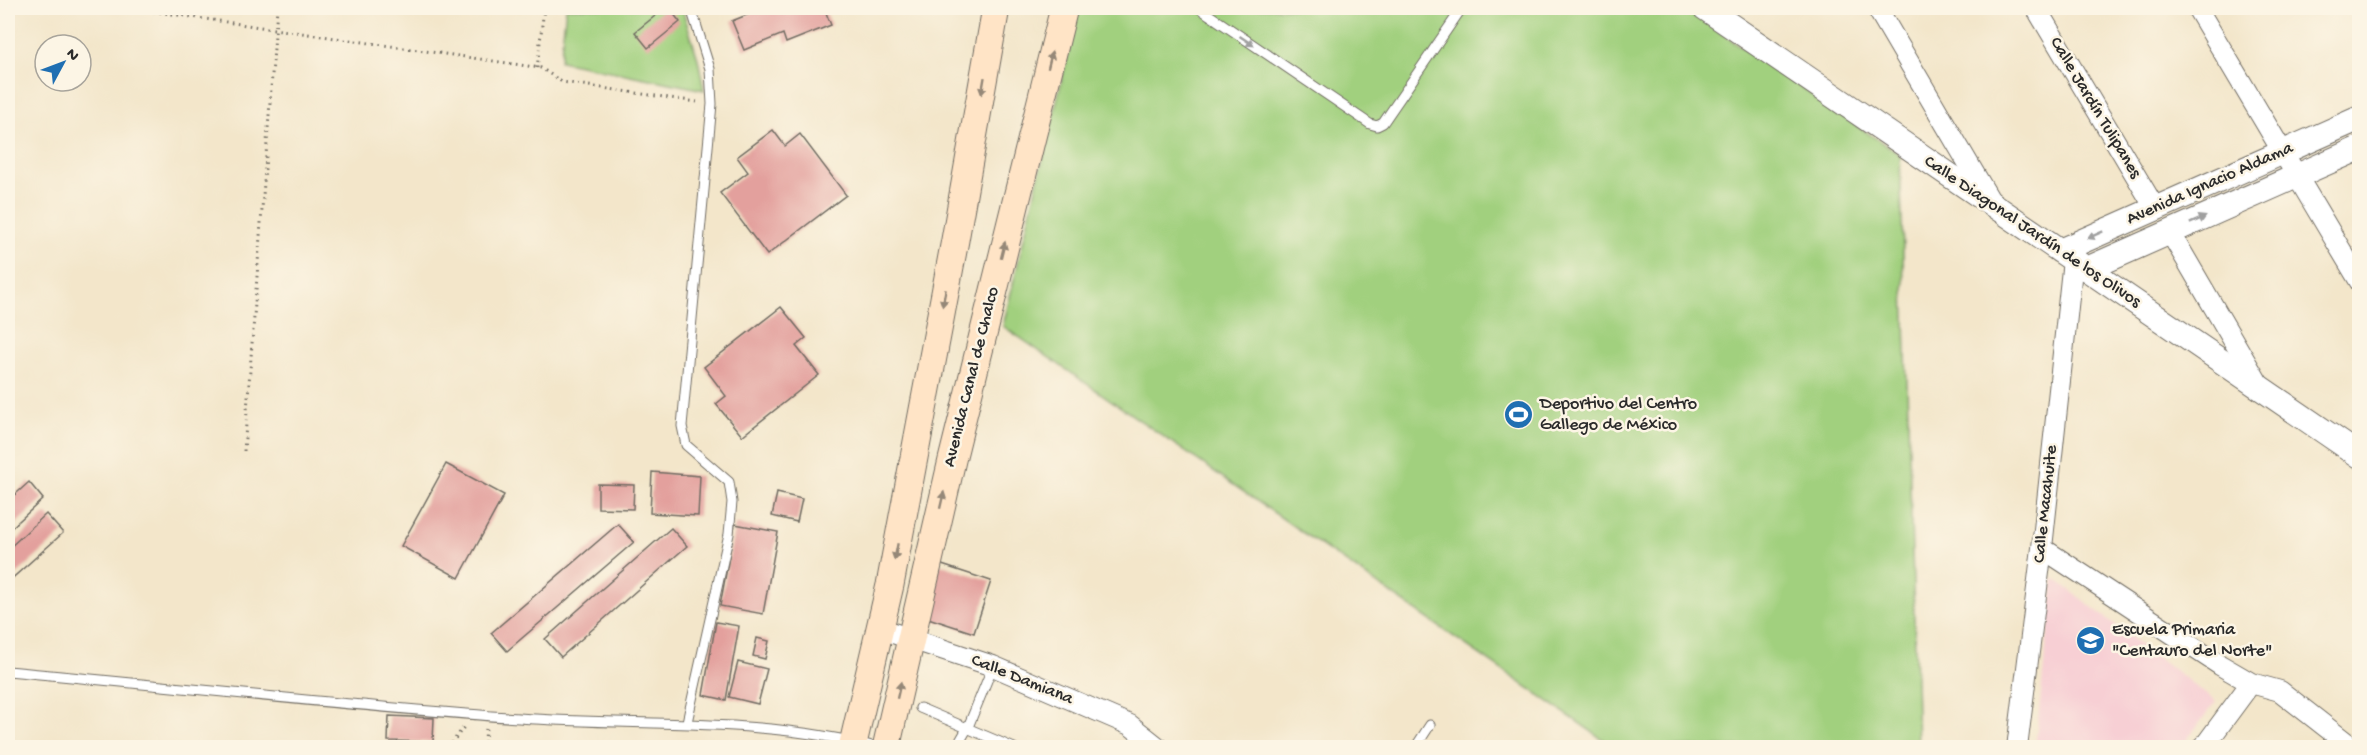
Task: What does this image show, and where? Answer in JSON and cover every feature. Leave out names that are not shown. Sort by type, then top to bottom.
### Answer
[{"type":"main road","name":"Avenida Canal de Chalco","points":[[852,744],[890,585],[996,8]]},
{"type":"main road","name":"Avenida Canal de Chalco","points":[[886,747],[983,330],[1064,8]]},
{"type":"street","name":"Calle Diagonal Jardín de los Olivos","points":[[1705,8],[2360,456]]},
{"type":"street","points":[[1877,8],[1992,204]]},
{"type":"street","name":"Calle Jardín Tulipanes","points":[[2036,8],[2155,208]]},
{"type":"street","points":[[2197,8],[2360,282]]},
{"type":"street","name":"Avenida Ignacio Aldama","points":[[2073,260],[2155,208],[2360,118]]},
{"type":"street","name":"Avenida Ignacio Aldama","points":[[2073,260],[2170,232],[2360,148]]},
{"type":"street","points":[[2170,232],[2262,389]]},
{"type":"street","name":"Calle Macahuite","points":[[2017,747],[2042,548],[2073,260]]},
{"type":"street","points":[[2042,548],[2220,665],[2251,683],[2280,691],[2353,747]]},
{"type":"street","name":"Calle Damiana","points":[[878,628],[993,666],[1130,725],[1159,747]]},
{"type":"street","points":[[2203,747],[2251,683]]},
{"type":"lane","points":[[687,722],[729,534],[732,502],[729,482],[686,445],[682,426],[712,104],[710,69],[692,8]]},
{"type":"lane","points":[[1199,8],[1370,124],[1377,126],[1383,123],[1462,8]]},
{"type":"lane","points":[[956,747],[968,727],[993,666]]},
{"type":"lane","points":[[8,671],[521,718],[687,722],[776,728],[852,744],[880,747]]},
{"type":"lane","points":[[920,708],[1014,747]]},
{"type":"lane","points":[[1415,747],[1430,725]]},
{"type":"path","points":[[130,8],[542,68],[562,82],[712,104]]},
{"type":"path","points":[[244,451],[277,8]]},
{"type":"path","points":[[537,68],[544,8]]},
{"type":"path","points":[[448,747],[475,714]]},
{"type":"path","points":[[484,747],[487,715]]},
{"type":"path","points":[[8,744],[12,747]]},
{"type":"shaded area","name":"Escuela Primaria \"Centauro del Norte\"","points":[[2054,578],[2216,702],[2181,747],[2035,747]]},
{"type":"green space","points":[[566,8],[682,8],[698,59],[704,90],[560,61]]},
{"type":"green space","name":"Deportivo del Centro Gallego de México","points":[[1079,8],[1684,8],[1900,155],[1918,747],[1614,747],[1003,326]]},
{"type":"building","points":[[665,8],[669,8],[680,22],[648,48],[635,32]]},
{"type":"building","points":[[764,8],[824,8],[831,25],[786,43],[783,34],[744,50],[732,21]]},
{"type":"building","points":[[773,130],[785,146],[800,134],[846,195],[767,255],[720,193],[748,172],[737,157]]},
{"type":"building","points":[[781,307],[806,338],[796,346],[819,375],[742,436],[716,404],[726,396],[704,367]]},
{"type":"building","points":[[446,464],[504,495],[459,578],[401,546]]},
{"type":"building","points":[[652,472],[700,476],[698,516],[650,513]]},
{"type":"building","points":[[29,482],[43,499],[8,531],[8,501]]},
{"type":"building","points":[[598,484],[634,485],[633,509],[598,508]]},
{"type":"building","points":[[777,493],[802,499],[797,522],[772,516]]},
{"type":"building","points":[[46,514],[63,533],[8,582],[8,549]]},
{"type":"building","points":[[618,524],[634,542],[507,651],[491,633]]},
{"type":"building","points":[[735,524],[778,532],[763,614],[720,606]]},
{"type":"building","points":[[671,528],[687,546],[561,657],[545,639]]},
{"type":"building","points":[[939,564],[991,581],[974,633],[922,616]]},
{"type":"building","points":[[716,622],[739,626],[726,700],[703,695]]},
{"type":"building","points":[[757,638],[769,641],[765,659],[753,656]]},
{"type":"building","points":[[738,662],[767,669],[758,704],[729,697]]},
{"type":"building","points":[[389,716],[434,718],[433,742],[388,741]]},
{"type":"place","name":"Deportivo del Centro Gallego de México","points":[[1519,414]]},
{"type":"place","name":"Escuela Primaria \"Centauro del Norte\"","points":[[2091,640]]}]
